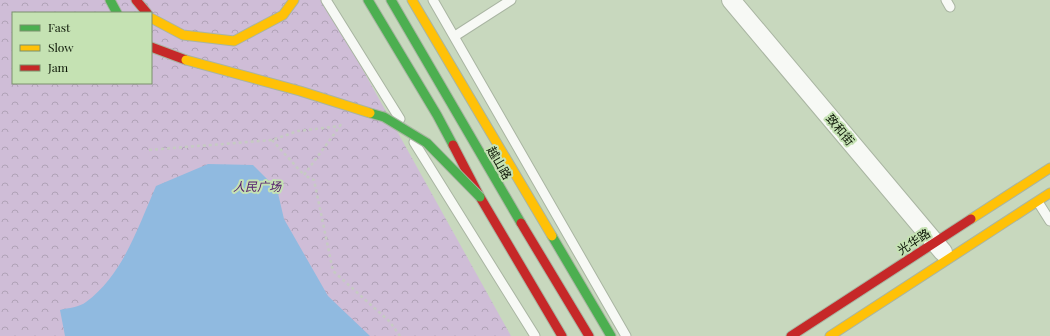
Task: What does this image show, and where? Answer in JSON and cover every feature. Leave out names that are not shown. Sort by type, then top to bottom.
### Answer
[{"type":"main road","points":[[110,0],[116,12]]},
{"type":"main road","points":[[136,0],[146,12]]},
{"type":"main road","points":[[152,19],[183,35],[234,41],[283,15],[294,0]]},
{"type":"main road","points":[[368,0],[437,115],[480,197],[562,336]]},
{"type":"main road","name":"越山路","points":[[391,0],[518,218],[589,336]]},
{"type":"main road","points":[[412,0],[471,102],[611,336]]},
{"type":"main road","points":[[152,47],[186,60],[300,91],[384,117],[427,143],[480,197]]},
{"type":"main road","name":"光华路","points":[[791,336],[1050,168]]},
{"type":"main road","points":[[830,336],[1050,193]]},
{"type":"street","name":"致和街","points":[[731,0],[949,259]]},
{"type":"lane","points":[[326,0],[535,336]]},
{"type":"lane","points":[[433,0],[626,336]]},
{"type":"lane","points":[[455,36],[511,0]]},
{"type":"lane","points":[[1038,202],[1050,221]]},
{"type":"path","points":[[304,175],[340,126],[344,105]]},
{"type":"path","points":[[149,150],[272,140],[298,131],[340,126]]},
{"type":"path","points":[[272,140],[304,175],[314,180],[334,271],[390,322],[400,336]]},
{"type":"green space","name":"人民广场","points":[[0,0],[324,0],[511,336],[0,336]]},
{"type":"water","points":[[208,164],[253,165],[277,189],[284,219],[328,296],[370,336],[65,336],[60,310],[83,304],[99,291],[110,278],[120,264],[136,234],[156,186]]},
{"type":"traffic: fast","points":[[110,0],[116,12]]},
{"type":"traffic: fast","points":[[368,0],[437,115],[453,145]]},
{"type":"traffic: fast","points":[[391,0],[521,223]]},
{"type":"traffic: fast","points":[[370,113],[384,117],[427,143],[480,197]]},
{"type":"traffic: fast","points":[[552,236],[611,336]]},
{"type":"traffic: slow","points":[[152,19],[183,35],[234,41],[283,15],[294,0]]},
{"type":"traffic: slow","points":[[412,0],[552,236]]},
{"type":"traffic: slow","points":[[186,60],[300,91],[370,113]]},
{"type":"traffic: slow","points":[[971,219],[1050,168]]},
{"type":"traffic: slow","points":[[830,336],[1050,193]]},
{"type":"traffic: jam","points":[[136,0],[146,12]]},
{"type":"traffic: jam","points":[[152,47],[186,60]]},
{"type":"traffic: jam","points":[[453,145],[480,197],[562,336]]},
{"type":"traffic: jam","points":[[791,336],[971,219]]},
{"type":"traffic: jam","points":[[521,223],[589,336]]}]
